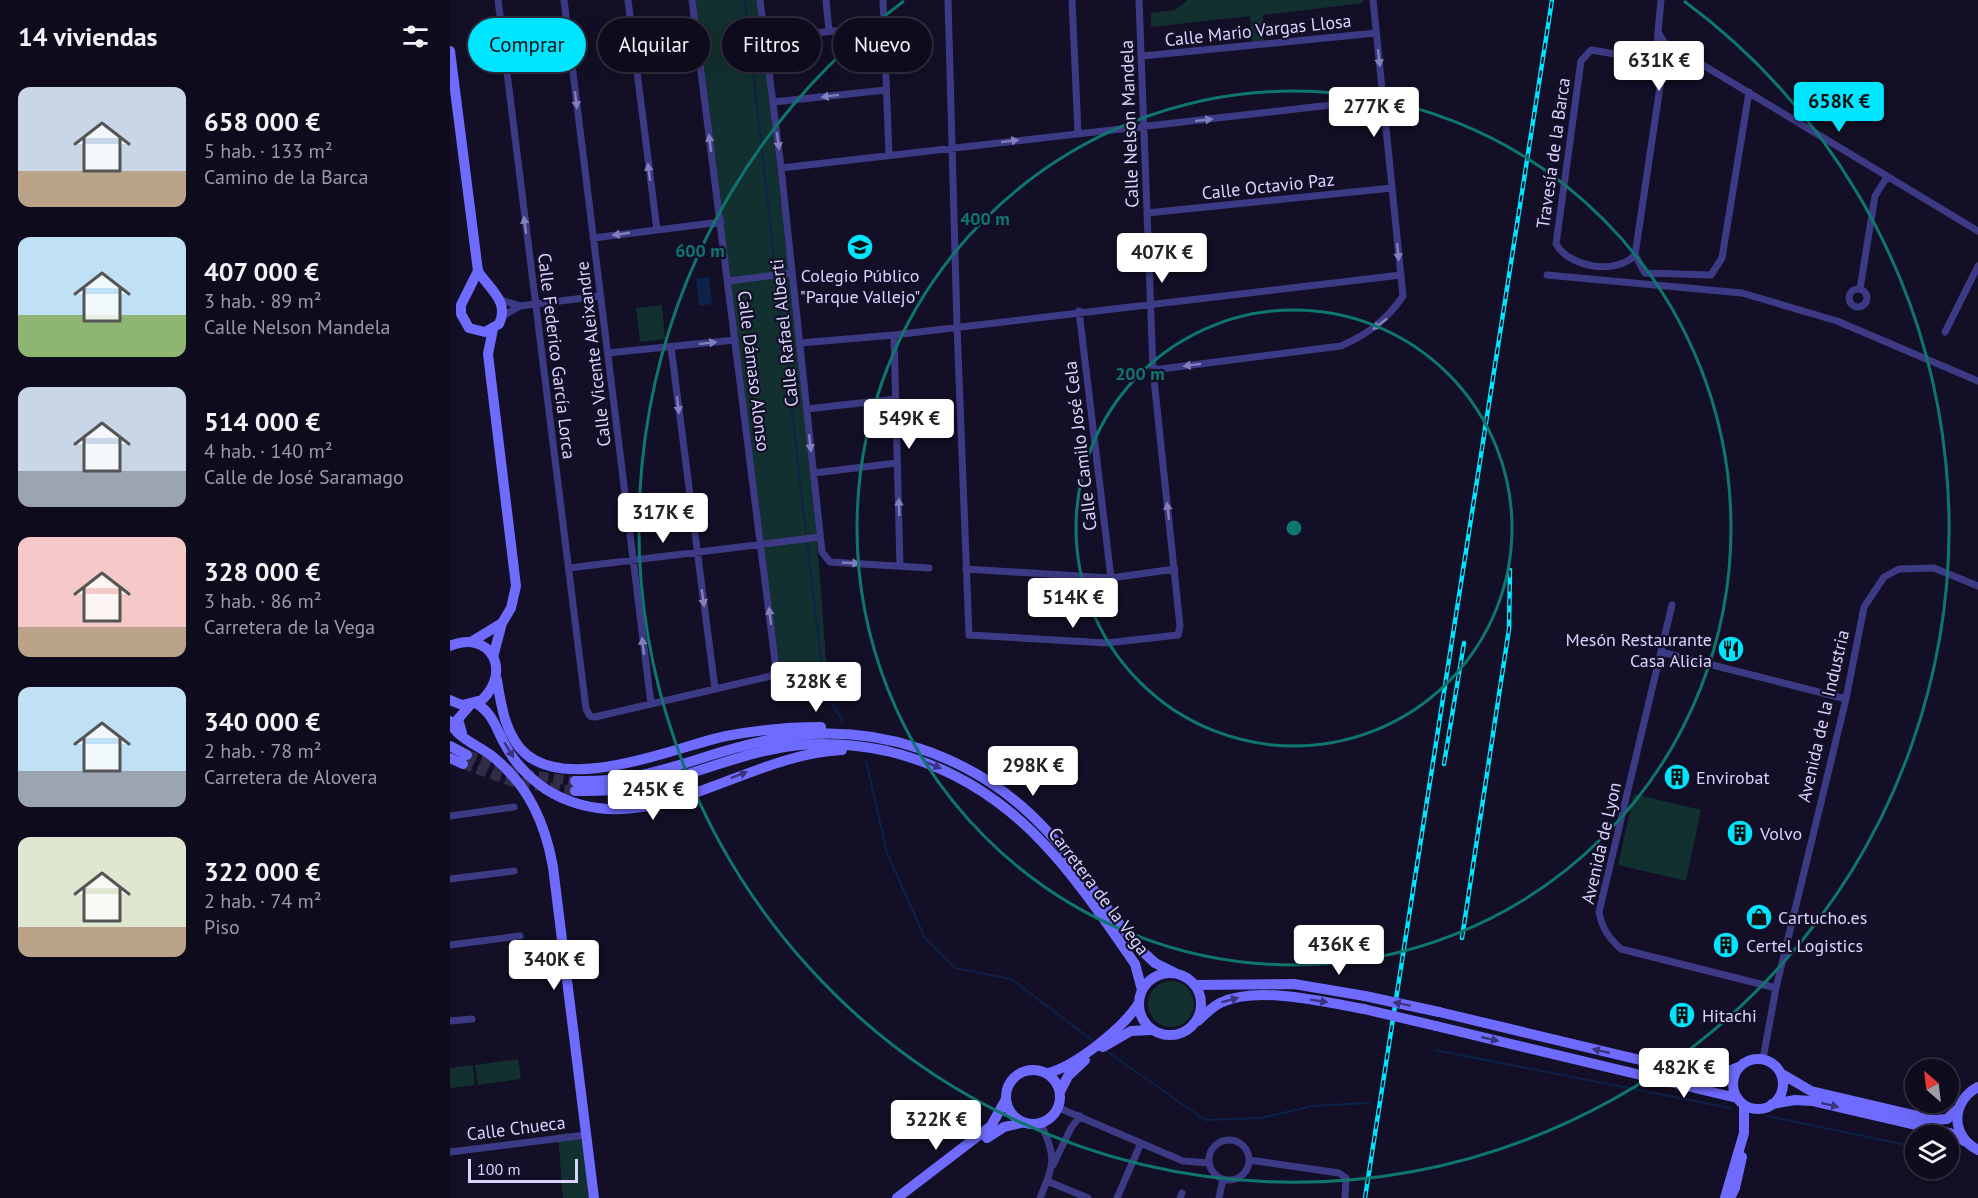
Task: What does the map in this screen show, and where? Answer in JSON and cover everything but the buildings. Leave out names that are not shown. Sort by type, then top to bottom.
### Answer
[{"type":"main road","points":[[450,51],[478,271],[501,300],[503,316],[493,329],[488,354],[516,578],[511,608],[502,623],[494,657],[505,717],[519,746],[536,761],[560,769],[629,763],[728,736],[780,729],[873,731],[900,742]]},
{"type":"main road","points":[[478,271],[470,293],[461,305],[461,314],[463,321],[476,332],[488,354]]},
{"type":"main road","points":[[470,293],[479,289],[491,290]]},
{"type":"main road","points":[[476,332],[493,329]]},
{"type":"main road","points":[[450,646],[471,642],[502,623]]},
{"type":"main road","points":[[471,642],[481,645],[494,657]]},
{"type":"main road","points":[[463,736],[458,719],[491,691],[497,680]]},
{"type":"main road","points":[[450,700],[474,704],[493,716],[513,757],[536,782],[568,801],[604,810],[637,809],[659,804],[797,755],[877,749]]},
{"type":"main road","points":[[450,721],[454,730],[489,754],[518,782],[537,811],[549,844],[594,1198]]},
{"type":"main road","name":"Carretera de la Vega","points":[[1142,990],[1137,969],[1122,946],[1051,850],[1020,818],[992,797],[946,771],[915,758],[842,744],[787,746],[639,787],[575,786],[636,778],[764,741],[798,735],[857,735],[900,742],[962,765],[1018,802],[1058,843],[1141,951],[1155,963],[1175,973]]},
{"type":"main road","points":[[450,746],[465,760],[450,758]]},
{"type":"main road","points":[[897,1198],[992,1126],[1015,1077],[1032,1070],[1048,1073],[1067,1065],[1130,1016],[1138,1003],[1142,990],[1156,976],[1175,973],[1186,977],[1196,985],[1202,1005],[1194,1024]]},
{"type":"main road","points":[[1196,985],[1294,984],[1365,996],[1699,1074],[1719,1075],[1746,1061],[1763,1059],[1774,1064],[1782,1074],[1811,1091],[1905,1113]]},
{"type":"main road","points":[[908,1198],[998,1130],[1021,1123],[1041,1124],[1053,1116],[1059,1108],[1060,1092],[1073,1070],[1109,1043],[1131,1031],[1151,1030],[1169,1036],[1187,1031],[1220,1003],[1239,998],[1302,998],[1364,1009],[1741,1102],[1760,1109]]},
{"type":"main road","points":[[1138,1003],[1141,1016],[1151,1030]]},
{"type":"main road","points":[[1730,1198],[1737,1181],[1741,1142],[1741,1102],[1733,1082],[1739,1066]]},
{"type":"main road","points":[[1048,1073],[1060,1092]]},
{"type":"main road","points":[[1772,1104],[1781,1094],[1782,1074]]},
{"type":"main road","points":[[1959,1107],[1968,1093],[1978,1087]]},
{"type":"main road","points":[[1725,1198],[1741,1142],[1760,1109],[1772,1104],[1795,1100],[1812,1101],[1950,1133],[1978,1150]]},
{"type":"main road","points":[[1005,1101],[1009,1110],[1021,1123]]},
{"type":"main road","points":[[1905,1113],[1935,1120],[1947,1119],[1954,1113]]},
{"type":"main road","points":[[1958,1113],[1960,1132],[1966,1142]]},
{"type":"street","name":"Calle Federico García Lorca","points":[[498,0],[586,709],[590,716],[596,717],[651,704]]},
{"type":"street","name":"Calle Vicente Aleixandre","points":[[564,0],[651,704]]},
{"type":"street","points":[[628,0],[657,230]]},
{"type":"street","name":"Calle Dámaso Alonso","points":[[692,0],[776,665],[775,674],[715,689]]},
{"type":"street","name":"Calle Rafael Alberti","points":[[760,0],[762,18]]},
{"type":"street","points":[[826,0],[829,31]]},
{"type":"street","points":[[883,0],[884,18]]},
{"type":"street","points":[[948,0],[966,569],[1111,578],[1175,569]]},
{"type":"street","points":[[1072,0],[1078,134]]},
{"type":"street","name":"Calle Nelson Mandela","points":[[966,569],[969,635],[1106,643],[1178,634],[1180,626],[1175,569],[1153,370],[1143,56],[1139,0]]},
{"type":"street","points":[[1153,370],[1341,346],[1366,334],[1388,317],[1403,296],[1373,0]]},
{"type":"street","points":[[1661,0],[1656,50],[1661,80],[1635,255],[1645,273],[1711,274],[1717,268],[1722,258],[1749,92]]},
{"type":"street","points":[[821,32],[833,31]]},
{"type":"street","points":[[1658,32],[1675,54],[1661,80]]},
{"type":"street","name":"Calle Mario Vargas Llosa","points":[[1143,56],[1376,33]]},
{"type":"street","points":[[1639,58],[1669,46],[1978,231]]},
{"type":"street","name":"Travesía de la Barca","points":[[1635,255],[1627,264],[1616,267],[1577,263],[1562,255],[1556,244],[1581,60],[1591,50],[1639,58]]},
{"type":"street","points":[[1639,58],[1658,63],[1670,63],[1688,56]]},
{"type":"street","name":"Calle Rafael Alberti","points":[[769,72],[782,168],[822,552],[830,562],[929,568]]},
{"type":"street","points":[[885,72],[889,156]]},
{"type":"street","points":[[773,102],[886,90]]},
{"type":"street","points":[[782,168],[1383,99]]},
{"type":"street","points":[[1860,289],[1875,196],[1887,177]]},
{"type":"street","name":"Calle Octavio Paz","points":[[1147,213],[1392,188]]},
{"type":"street","points":[[593,238],[721,222]]},
{"type":"street","points":[[1945,332],[1978,266]]},
{"type":"street","points":[[728,281],[792,273]]},
{"type":"street","points":[[800,343],[1401,274]]},
{"type":"street","points":[[1546,275],[1742,293],[1837,321],[1978,381]]},
{"type":"street","points":[[503,316],[520,306],[600,296]]},
{"type":"street","points":[[501,300],[520,306]]},
{"type":"street","name":"Calle Camilo José Cela","points":[[1079,311],[1111,578]]},
{"type":"street","points":[[894,334],[900,566]]},
{"type":"street","points":[[608,353],[735,340]]},
{"type":"street","points":[[651,704],[715,689],[671,346]]},
{"type":"street","points":[[807,409],[896,399]]},
{"type":"street","points":[[814,473],[897,463]]},
{"type":"street","points":[[569,568],[820,537]]},
{"type":"street","name":"Avenida de la Industria","points":[[1763,1059],[1776,988],[1845,699],[1864,607],[1884,577],[1899,569],[1934,568],[1978,586]]},
{"type":"street","name":"Avenida de Lyon","points":[[1672,605],[1599,912],[1601,925],[1609,938],[1621,949],[1776,988]]},
{"type":"street","points":[[1661,652],[1845,699]]},
{"type":"street","points":[[450,816],[514,807]]},
{"type":"street","points":[[450,879],[514,871]]},
{"type":"street","points":[[450,945],[520,936]]},
{"type":"street","points":[[450,1021],[472,1019]]},
{"type":"street","points":[[1059,1108],[1183,1161],[1209,1163]]},
{"type":"street","points":[[1040,1198],[1071,1128],[1080,1116]]},
{"type":"street","points":[[1041,1124],[1053,1147],[1053,1165]]},
{"type":"street","name":"Calle Chueca","points":[[450,1152],[586,1135]]},
{"type":"street","points":[[1227,1139],[1240,1142],[1248,1153],[1249,1160],[1241,1176],[1223,1179],[1214,1173],[1209,1163],[1211,1150],[1227,1139]]},
{"type":"street","points":[[1117,1198],[1141,1143]]},
{"type":"street","points":[[1249,1160],[1339,1173],[1346,1178],[1345,1198]]},
{"type":"street","points":[[1219,1198],[1223,1179]]},
{"type":"street","points":[[1047,1181],[1089,1198]]},
{"type":"green space","points":[[695,0],[757,0],[759,18],[722,18],[722,72],[765,72],[813,496],[826,662],[817,672],[778,675],[704,72],[710,72],[710,18],[697,18]]},
{"type":"green space","points":[[1188,0],[1363,0],[1363,3],[1263,15],[1264,41],[1252,43],[1250,16],[1151,27],[1151,13],[1175,10]]},
{"type":"green space","points":[[662,305],[665,339],[640,342],[636,308]]},
{"type":"green space","points":[[1634,794],[1701,810],[1686,881],[1618,865]]},
{"type":"green space","points":[[1171,981],[1187,988],[1194,1004],[1187,1020],[1171,1027],[1155,1020],[1148,1004],[1155,988]]},
{"type":"green space","points":[[518,1059],[521,1079],[478,1085],[475,1065]]},
{"type":"green space","points":[[473,1065],[475,1085],[450,1088],[450,1068]]},
{"type":"green space","points":[[568,1133],[583,1141],[589,1198],[563,1198],[558,1134]]},
{"type":"water","points":[[709,277],[712,304],[699,306],[696,279]]},
{"type":"waterway","points":[[745,0],[775,267]]},
{"type":"waterway","points":[[777,281],[806,533]]},
{"type":"waterway","points":[[807,543],[825,690],[843,722]]},
{"type":"waterway","points":[[866,761],[887,853],[925,938],[955,968],[1011,979],[1096,1043]]},
{"type":"waterway","points":[[1105,1050],[1205,1120],[1261,1118],[1312,1106],[1369,1103]]},
{"type":"waterway","points":[[1435,1050],[1730,1108]]},
{"type":"waterway","points":[[1767,1116],[1905,1145]]},
{"type":"tunnel","points":[[467,755],[526,775],[575,781]]},
{"type":"tunnel","points":[[463,764],[514,782],[575,791]]},
{"type":"railway","points":[[1365,1198],[1552,0]]},
{"type":"railway","points":[[1462,938],[1509,629],[1510,570]]},
{"type":"railway","points":[[1444,764],[1464,643]]},
{"type":"place","name":"Colegio Público \"Parque Vallejo\"","points":[[860,247]]},
{"type":"place","name":"Mesón Restaurante Casa Alicia","points":[[1731,649]]},
{"type":"place","name":"Envirobat","points":[[1677,777]]},
{"type":"place","name":"Volvo","points":[[1740,833]]},
{"type":"place","name":"Cartucho.es","points":[[1759,917]]},
{"type":"place","name":"Certel Logistics","points":[[1726,945]]},
{"type":"place","name":"Hitachi","points":[[1682,1015]]}]
